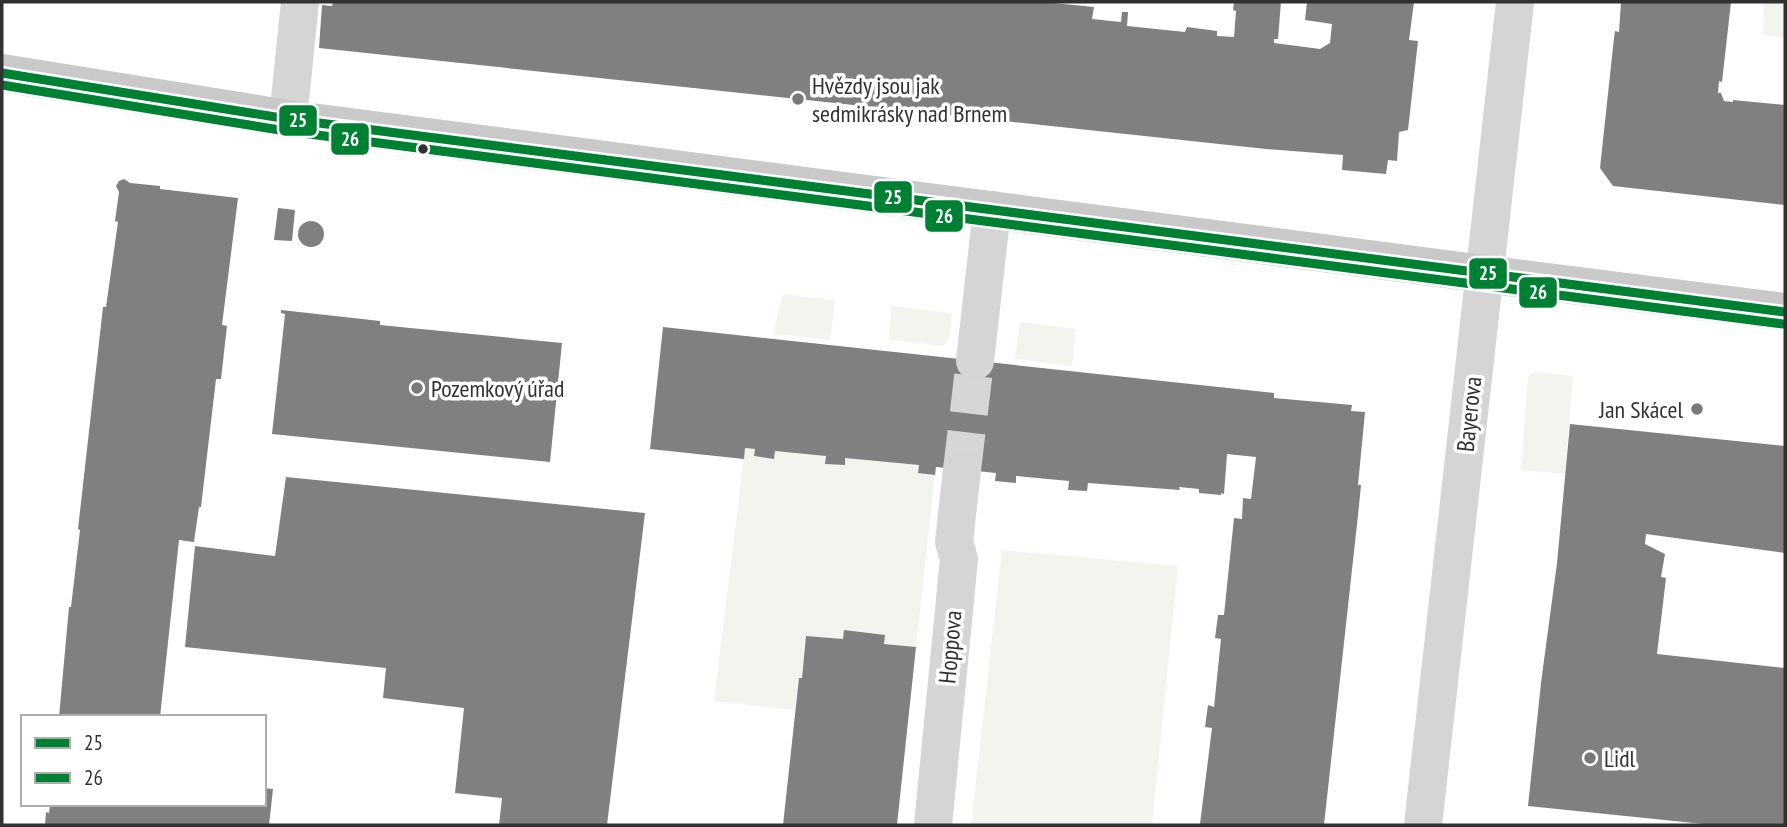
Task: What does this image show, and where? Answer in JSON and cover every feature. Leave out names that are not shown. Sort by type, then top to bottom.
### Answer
[{"type":"main road","points":[[2,73],[288,119],[1785,312]]},
{"type":"street","points":[[288,119],[300,2]]},
{"type":"street","name":"Bayerova","points":[[1423,825],[1515,2]]},
{"type":"street","points":[[975,361],[992,210]]},
{"type":"street","name":"Hoppova","points":[[933,825],[959,559],[954,542],[962,470]]},
{"type":"shaded area","points":[[1764,2],[1785,2],[1785,38],[1763,35]]},
{"type":"shaded area","points":[[783,294],[835,300],[830,340],[773,334]]},
{"type":"shaded area","points":[[891,306],[952,313],[950,336],[943,346],[889,340]]},
{"type":"shaded area","points":[[1020,322],[1076,329],[1072,366],[1015,359]]},
{"type":"shaded area","points":[[1534,372],[1573,376],[1565,474],[1521,470],[1528,377]]},
{"type":"shaded area","points":[[745,448],[755,449],[754,456],[774,459],[775,451],[826,456],[826,464],[844,465],[845,458],[919,465],[918,473],[935,475],[916,647],[806,636],[802,678],[799,679],[795,710],[714,701]]},
{"type":"shaded area","points":[[1002,550],[1178,566],[1152,825],[971,825]]},
{"type":"building","points":[[333,2],[1044,2],[1094,7],[1092,19],[1121,22],[1122,12],[1128,12],[1127,26],[1185,32],[1187,27],[1217,31],[1217,36],[1234,37],[1234,2],[1281,2],[1278,39],[1274,39],[1274,43],[1320,49],[1330,43],[1332,24],[1305,20],[1307,2],[1414,2],[1409,40],[1418,41],[1408,130],[1399,132],[1397,161],[1388,160],[1386,174],[1342,170],[1343,155],[319,48],[322,5],[332,6]]},
{"type":"building","points":[[1621,2],[1731,2],[1722,82],[1719,81],[1718,93],[1721,93],[1724,101],[1785,105],[1785,205],[1613,186],[1600,168],[1614,38],[1615,31],[1619,32]]},
{"type":"building","points":[[124,179],[130,183],[160,186],[160,189],[238,198],[222,325],[227,326],[221,379],[216,379],[201,507],[194,542],[179,540],[160,715],[59,715],[103,307],[106,307],[118,222],[115,221],[119,192],[116,186]]},
{"type":"building","points":[[278,208],[295,210],[292,241],[274,240]]},
{"type":"building","points":[[311,221],[320,225],[324,234],[320,243],[311,247],[302,243],[298,234],[302,225]]},
{"type":"building","name":"Pozemkový úřad","points":[[281,310],[380,321],[380,325],[562,343],[550,462],[272,434],[285,314],[281,313]]},
{"type":"building","points":[[663,327],[1274,393],[1274,398],[1352,405],[1351,411],[1365,412],[1358,485],[1361,485],[1359,506],[1324,825],[1200,824],[1212,728],[1205,727],[1208,705],[1214,707],[1221,639],[1215,638],[1218,615],[1224,615],[1234,518],[1242,519],[1243,498],[1251,499],[1256,457],[1227,454],[1224,494],[1221,495],[1199,493],[1199,489],[1179,487],[1180,490],[1088,483],[1087,491],[1068,490],[1069,481],[1016,476],[1016,483],[995,481],[996,473],[936,467],[935,475],[918,473],[919,465],[845,458],[845,465],[825,464],[826,456],[775,451],[774,459],[754,456],[755,449],[745,448],[744,459],[650,449]]},
{"type":"building","points":[[1570,424],[1785,446],[1785,553],[1646,534],[1645,544],[1665,554],[1661,577],[1666,578],[1657,654],[1785,668],[1785,825],[1713,825],[1528,806],[1557,563]]},
{"type":"building","points":[[286,477],[645,513],[607,825],[499,825],[502,798],[455,793],[464,708],[383,698],[386,668],[185,647],[195,546],[275,556]]},
{"type":"building","points":[[844,630],[885,635],[884,644],[916,647],[897,825],[783,825],[806,636],[843,639]]},
{"type":"building","points":[[266,788],[273,789],[269,825],[45,825],[46,812],[49,813],[50,806],[266,806]]},
{"type":"tunnel","points":[[962,470],[975,361]]},
{"type":"transit line","name":"25","points":[[2,73],[288,119],[1785,312]]},
{"type":"transit line","name":"26","points":[[2,85],[286,131],[1783,324]]},
{"type":"place","name":"Hvězdy jsou jak sedmikrásky nad Brnem","points":[[798,99]]},
{"type":"place","name":"Pozemkový úřad","points":[[417,388]]},
{"type":"place","name":"Jan Skácel","points":[[1697,409]]},
{"type":"place","name":"Lidl","points":[[1590,758]]}]
